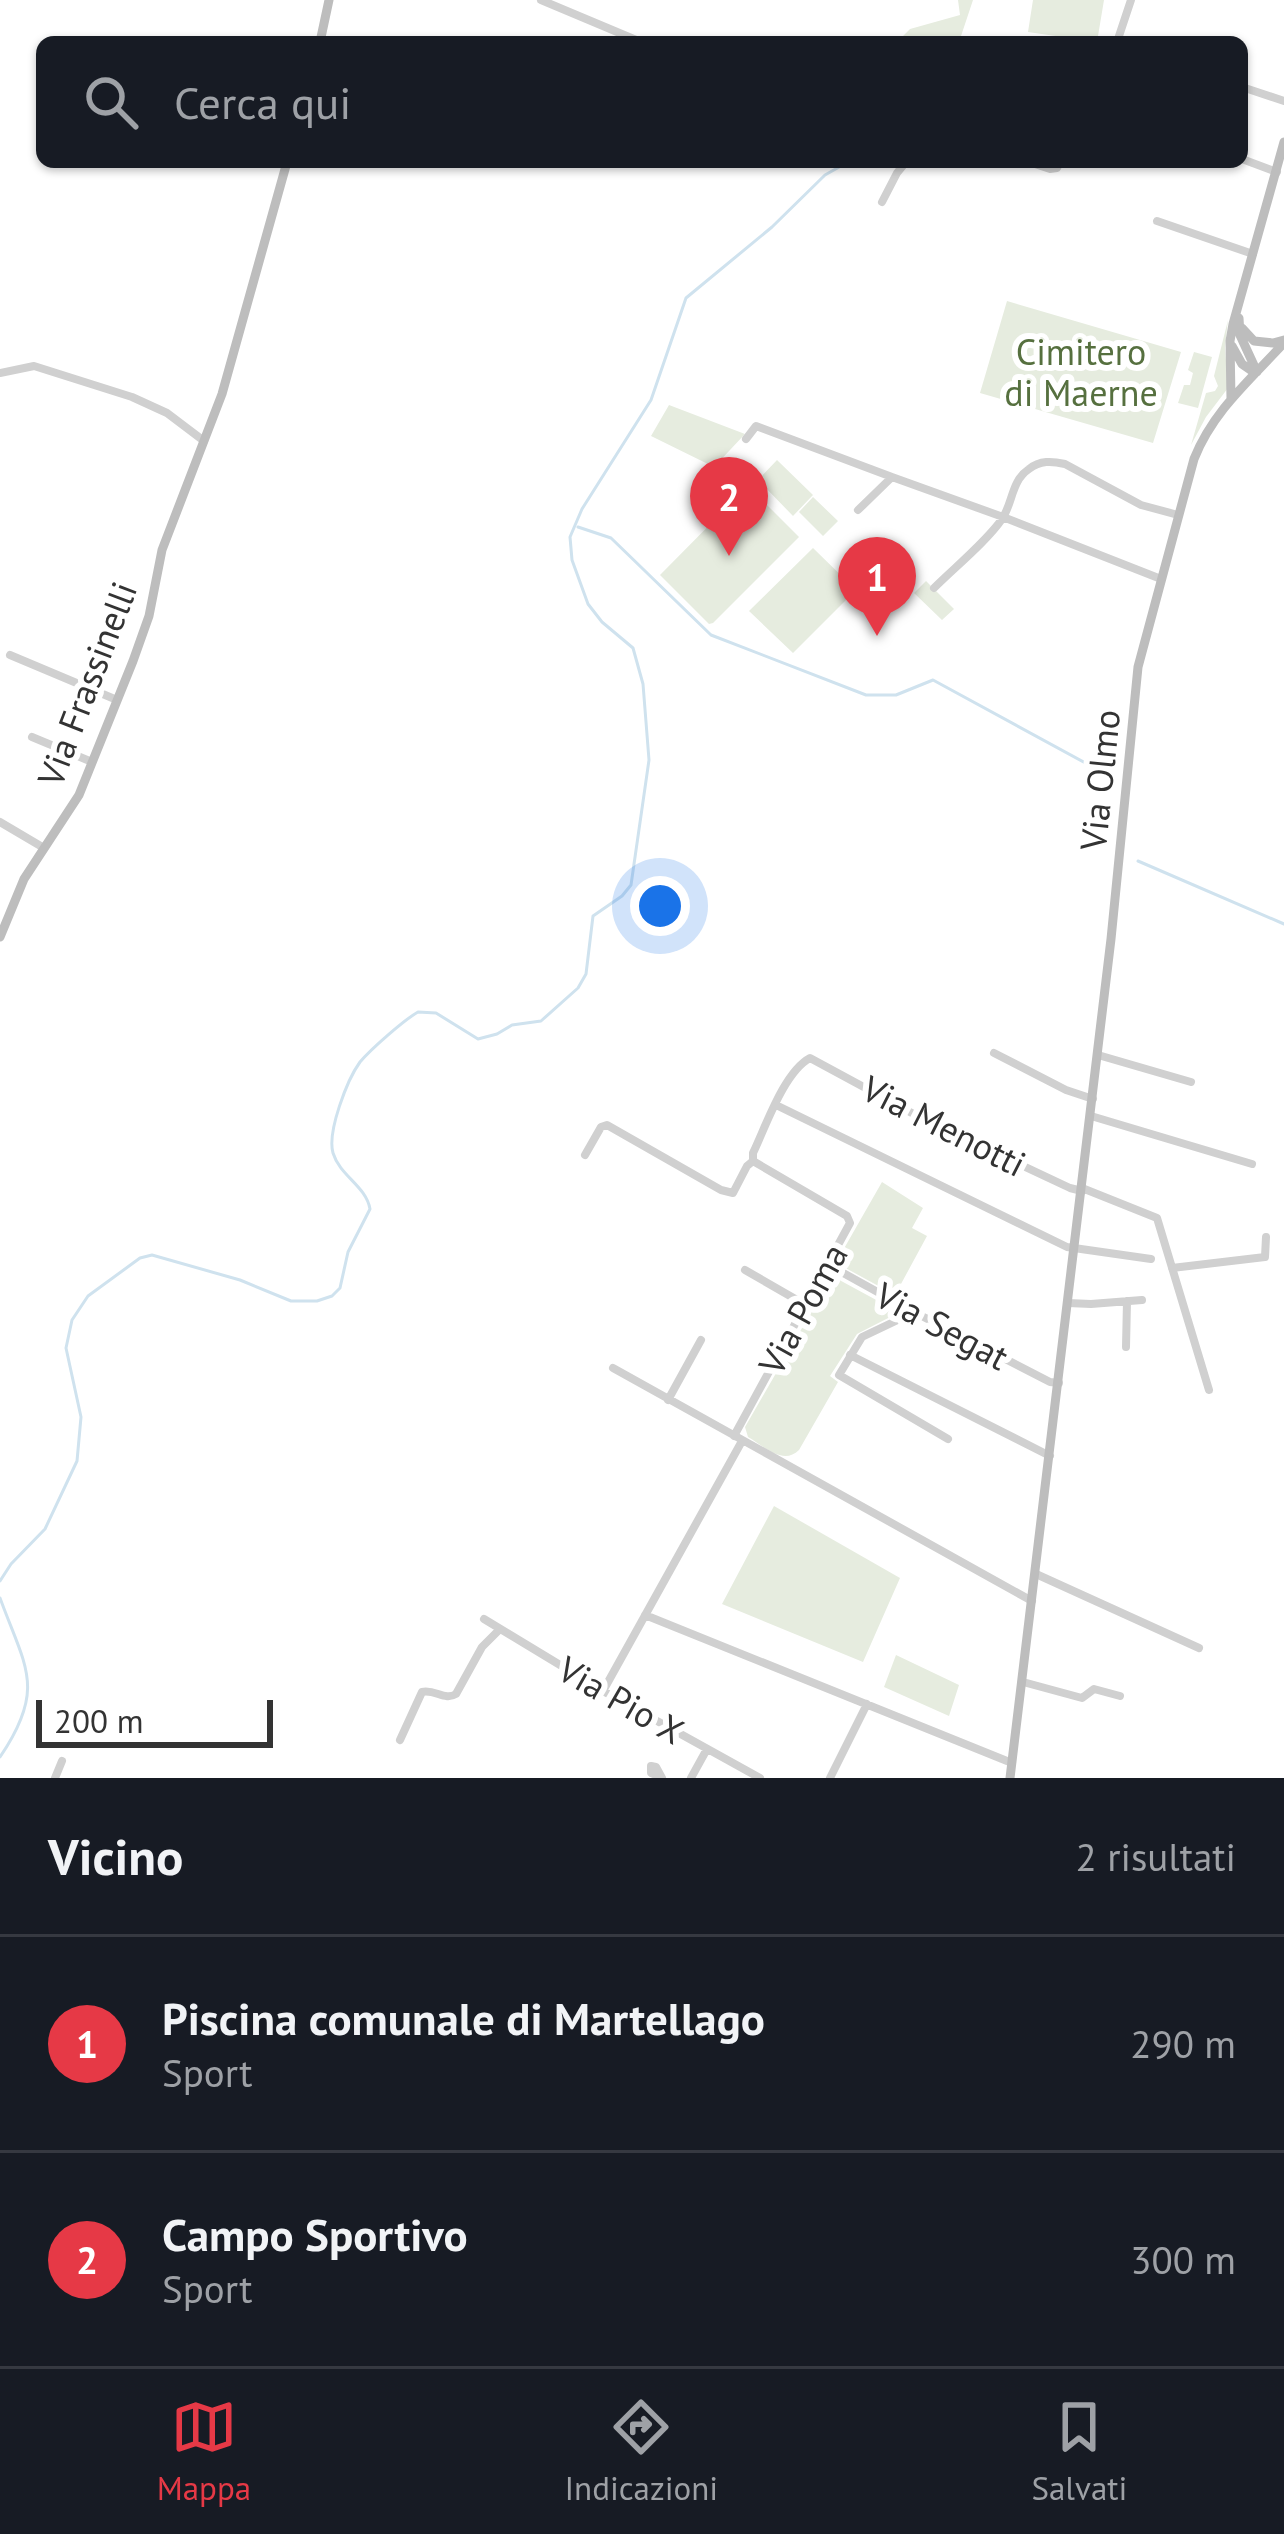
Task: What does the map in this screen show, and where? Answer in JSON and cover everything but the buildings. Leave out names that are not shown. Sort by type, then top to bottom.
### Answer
[{"type":"street","points":[[321,36],[329,0]]},
{"type":"street","points":[[541,0],[627,36]]},
{"type":"street","points":[[1120,36],[1131,0]]},
{"type":"street","points":[[1248,90],[1284,101]]},
{"type":"street","points":[[1231,399],[1230,340],[1283,148]]},
{"type":"street","points":[[1248,161],[1277,172]]},
{"type":"street","name":"Via Frassinelli","points":[[0,937],[13,901],[79,794],[118,700],[149,616],[163,550],[222,394],[285,168]]},
{"type":"street","points":[[882,202],[902,168]]},
{"type":"street","points":[[1157,221],[1253,254]]},
{"type":"street","points":[[1238,307],[1243,344],[1256,372]]},
{"type":"street","points":[[1239,320],[1254,341],[1284,342]]},
{"type":"street","points":[[1230,340],[1242,364],[1256,372]]},
{"type":"street","name":"Via Olmo","points":[[1010,1778],[1093,1099],[1138,667],[1202,440],[1210,424],[1284,342]]},
{"type":"street","points":[[0,373],[34,366],[132,397],[166,413],[204,441]]},
{"type":"street","points":[[746,439],[756,426],[1161,579]]},
{"type":"street","points":[[934,588],[1004,517],[1022,475],[1039,464],[1052,461],[1072,467],[1142,505],[1178,515]]},
{"type":"street","points":[[858,510],[892,477]]},
{"type":"street","points":[[10,655],[118,700]]},
{"type":"street","points":[[32,737],[92,763]]},
{"type":"street","points":[[0,823],[44,848]]},
{"type":"street","points":[[994,1053],[1093,1099]]},
{"type":"street","points":[[1098,1055],[1191,1082]]},
{"type":"street","name":"Via Menotti","points":[[776,1105],[798,1066],[807,1058],[814,1059],[1006,1159],[1157,1218],[1172,1268]]},
{"type":"street","points":[[585,1155],[601,1127],[607,1125],[730,1193],[752,1161],[776,1105],[1075,1249],[1151,1259]]},
{"type":"street","points":[[1091,1116],[1252,1164]]},
{"type":"street","name":"Via Poma","points":[[603,1691],[848,1228],[849,1219],[752,1161]]},
{"type":"street","points":[[1209,1390],[1172,1268],[1265,1257],[1266,1237]]},
{"type":"street","name":"Via Segat","points":[[827,1264],[1059,1383]]},
{"type":"street","points":[[745,1270],[804,1304]]},
{"type":"street","points":[[1068,1303],[1142,1300]]},
{"type":"street","points":[[1126,1347],[1127,1301]]},
{"type":"street","points":[[910,1310],[862,1337],[838,1373],[948,1439]]},
{"type":"street","points":[[668,1400],[701,1340]]},
{"type":"street","points":[[850,1355],[1050,1456]]},
{"type":"street","points":[[613,1369],[1033,1601]]},
{"type":"street","points":[[1036,1574],[1199,1648]]},
{"type":"street","points":[[645,1616],[1012,1763]]},
{"type":"street","name":"Via Pio X","points":[[484,1619],[760,1778]]},
{"type":"street","points":[[400,1740],[422,1692],[456,1694],[482,1647],[500,1629]]},
{"type":"street","points":[[1023,1682],[1082,1697],[1094,1689],[1120,1696]]},
{"type":"street","points":[[830,1778],[867,1704]]},
{"type":"street","points":[[691,1778],[707,1749]]},
{"type":"street","points":[[55,1778],[62,1761]]},
{"type":"green space","points":[[958,0],[973,0],[961,36],[903,36],[910,29],[960,15]]},
{"type":"green space","points":[[1033,0],[1104,0],[1098,36],[1028,32]]},
{"type":"green space","name":"Cimitero di Maerne","points":[[1007,301],[1181,352],[1153,443],[980,393]]},
{"type":"green space","points":[[1228,320],[1228,388],[1191,445],[1206,393],[1218,386],[1214,376]]},
{"type":"green space","points":[[1194,352],[1212,357],[1198,408],[1178,403],[1184,385],[1190,385],[1193,373],[1188,370]]},
{"type":"green space","points":[[669,405],[745,434],[714,467],[651,436]]},
{"type":"green space","points":[[777,460],[813,495],[793,516],[758,480]]},
{"type":"green space","points":[[748,486],[799,537],[709,624],[660,575]]},
{"type":"green space","points":[[813,497],[838,521],[823,536],[799,512]]},
{"type":"green space","points":[[813,548],[856,590],[793,653],[749,611]]},
{"type":"green space","points":[[926,581],[954,609],[942,620],[914,593]]},
{"type":"green space","points":[[882,1182],[923,1208],[912,1228],[927,1236],[895,1295],[840,1265],[838,1259]]},
{"type":"green space","points":[[832,1276],[896,1314],[857,1334],[830,1376],[838,1382],[799,1450],[780,1455],[748,1437],[745,1427]]},
{"type":"green space","points":[[774,1506],[900,1578],[863,1662],[722,1604]]},
{"type":"green space","points":[[896,1655],[959,1685],[949,1716],[884,1687]]},
{"type":"waterway","points":[[0,1581],[45,1529],[77,1461],[81,1417],[66,1348],[72,1320],[88,1296],[140,1258],[152,1255],[240,1280],[291,1301],[332,1296],[340,1288],[348,1252],[370,1209],[364,1194],[336,1161],[332,1144],[339,1106],[360,1062],[418,1012],[436,1013],[478,1039],[512,1025],[541,1021],[578,988],[586,974],[593,916],[631,885],[649,760],[643,684],[633,648],[588,604],[572,560],[570,537],[582,509],[651,400],[686,298],[837,168]]},
{"type":"waterway","points":[[578,527],[611,538],[711,635],[866,695],[896,695],[933,680],[1113,778]]},
{"type":"waterway","points":[[1138,861],[1284,924]]},
{"type":"waterway","points":[[0,1598],[27,1678],[23,1713],[0,1757]]},
{"type":"place","name":"Campo Sportivo","points":[[729,556]]},
{"type":"place","name":"Piscina comunale di Martellago","points":[[877,636]]}]
